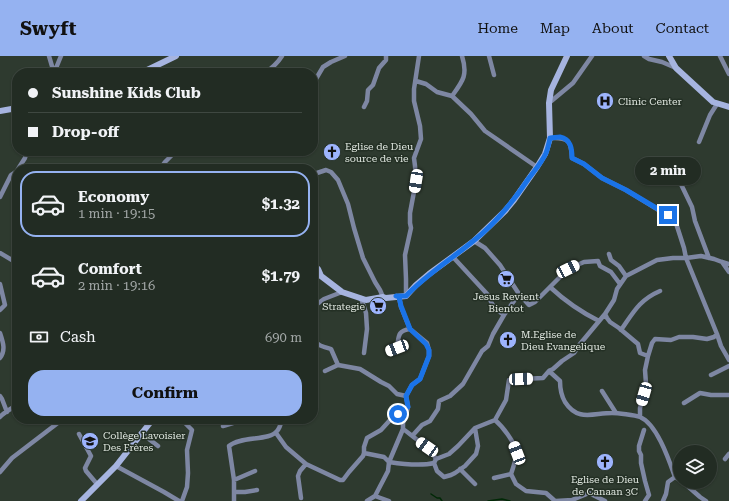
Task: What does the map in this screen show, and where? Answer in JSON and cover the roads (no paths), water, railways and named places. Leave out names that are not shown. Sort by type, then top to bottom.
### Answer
[{"type":"street","points":[[49,56],[53,68]]},
{"type":"street","points":[[56,68],[61,56]]},
{"type":"street","points":[[151,68],[174,56]]},
{"type":"street","points":[[272,68],[278,63],[282,56]]},
{"type":"street","points":[[318,76],[323,67],[345,56]]},
{"type":"street","points":[[364,107],[367,101],[368,90],[373,85],[379,68],[386,60],[386,56]]},
{"type":"street","points":[[406,296],[405,254],[411,228],[410,213],[416,181],[414,158],[421,139],[420,126],[414,100],[419,56]]},
{"type":"street","points":[[452,96],[463,79],[465,65],[462,56]]},
{"type":"street","points":[[489,56],[494,75]]},
{"type":"street","points":[[318,269],[322,276],[342,292],[366,300],[382,297],[406,296],[416,285],[474,241],[505,211],[514,200],[545,154],[550,138],[551,90],[567,56]]},
{"type":"street","points":[[550,103],[573,84],[592,56]]},
{"type":"street","points":[[644,56],[676,68]]},
{"type":"street","points":[[669,56],[676,68],[713,102],[729,107]]},
{"type":"street","points":[[720,56],[729,74]]},
{"type":"street","points":[[416,81],[426,84],[437,92],[452,96],[475,118],[485,131],[537,167]]},
{"type":"street","points":[[699,142],[710,115],[717,104]]},
{"type":"street","points":[[0,111],[12,109]]},
{"type":"street","points":[[550,138],[561,137],[570,143],[572,147],[572,158],[584,164],[602,178],[626,190],[675,220],[686,258],[718,334],[721,346],[729,360]]},
{"type":"street","points":[[164,164],[171,156]]},
{"type":"street","points":[[318,172],[326,170],[331,172],[338,180],[348,204],[363,258],[380,290],[382,297]]},
{"type":"street","points":[[0,197],[12,174]]},
{"type":"street","points":[[678,178],[692,207],[695,221],[709,258]]},
{"type":"street","points":[[474,241],[485,248],[500,265],[519,294],[529,305],[535,302],[568,269],[584,262],[598,261],[600,266],[611,272],[620,284]]},
{"type":"street","points":[[0,253],[12,259]]},
{"type":"street","points":[[609,254],[611,260],[619,266],[626,276]]},
{"type":"street","points":[[364,453],[384,457],[389,462],[402,464],[429,464],[449,454],[475,428],[495,420],[506,400],[509,380],[543,378],[549,371],[574,353],[605,314],[614,300],[617,288],[626,276],[657,260],[673,258],[701,256],[729,264]]},
{"type":"street","points":[[453,257],[489,296],[494,308],[504,315]]},
{"type":"street","points":[[722,262],[729,272]]},
{"type":"street","points":[[0,284],[4,305],[0,310]]},
{"type":"street","points":[[550,287],[572,306],[587,316],[599,321]]},
{"type":"street","points":[[621,330],[639,304],[660,291]]},
{"type":"street","points":[[318,303],[342,292]]},
{"type":"street","points":[[413,435],[422,425],[430,421],[438,409],[439,401],[450,396],[463,384],[482,351],[488,346],[504,315],[519,294]]},
{"type":"street","points":[[367,501],[375,496],[388,471],[389,462],[403,429],[403,423],[408,407],[406,396],[412,385],[420,379],[429,356],[429,350],[426,344],[410,329],[399,297],[396,296]]},
{"type":"street","points":[[361,298],[366,313],[367,329],[364,352]]},
{"type":"street","points":[[605,314],[610,322],[638,344],[640,352],[648,356]]},
{"type":"street","points":[[389,351],[397,348],[400,333],[403,330],[410,329]]},
{"type":"street","points":[[0,333],[4,353],[0,358]]},
{"type":"street","points":[[640,417],[640,408],[645,389],[645,370],[652,343],[655,339],[671,340],[679,337],[686,337],[707,339],[718,334]]},
{"type":"street","points":[[318,345],[331,349],[338,365]]},
{"type":"street","points":[[325,371],[338,365],[360,369],[389,386],[397,394],[406,396]]},
{"type":"street","points":[[711,375],[729,366]]},
{"type":"street","points":[[549,371],[560,381],[560,389],[563,398],[573,412],[588,416],[616,413],[640,417],[648,423],[665,450],[673,472]]},
{"type":"street","points":[[602,391],[616,413]]},
{"type":"street","points":[[684,403],[700,393],[711,395],[729,395]]},
{"type":"street","points":[[0,396],[7,412]]},
{"type":"street","points":[[276,433],[286,447],[306,464],[343,480],[348,472],[363,456],[367,438],[381,430],[391,419],[408,407]]},
{"type":"street","points":[[0,417],[12,408]]},
{"type":"street","points":[[495,420],[501,425],[517,453],[511,474],[516,484],[526,491],[546,493],[556,501],[572,500],[589,493],[604,501]]},
{"type":"street","points":[[0,472],[12,458],[56,424]]},
{"type":"street","points":[[81,501],[116,466],[149,424]]},
{"type":"street","points":[[182,501],[187,487],[187,450],[192,430],[186,424]]},
{"type":"street","points":[[223,426],[230,424]]},
{"type":"street","points":[[234,501],[234,480],[229,446],[237,442],[276,433],[280,424]]},
{"type":"street","points":[[403,429],[413,435],[433,452],[437,471],[444,477],[451,475],[460,469],[476,454],[478,446],[475,428]]},
{"type":"street","points":[[644,430],[639,451],[648,495],[645,501]]},
{"type":"street","points":[[141,433],[158,446]]},
{"type":"street","points":[[79,434],[91,456],[85,468],[86,471],[97,484]]},
{"type":"street","points":[[725,459],[729,454]]},
{"type":"street","points":[[302,498],[298,476],[300,470],[306,464]]},
{"type":"street","points":[[116,466],[179,501]]},
{"type":"street","points":[[460,469],[475,484]]},
{"type":"street","points":[[234,480],[255,471]]},
{"type":"street","points":[[494,478],[511,474]]},
{"type":"street","points":[[663,501],[668,482],[673,478]]},
{"type":"street","points":[[691,489],[706,501]]},
{"type":"street","points":[[234,492],[257,490]]},
{"type":"street","points":[[375,496],[389,501]]},
{"type":"waterway","points":[[431,494],[437,498],[440,498],[442,501]]},
{"type":"waterway","points":[[488,501],[502,499],[510,501]]},
{"type":"place","name":"Clinic Center","points":[[605,101]]},
{"type":"place","name":"Eglise de Dieu source de vie","points":[[332,152]]},
{"type":"place","name":"Jesus Revient Bientot","points":[[506,279]]},
{"type":"place","name":"Strategie","points":[[378,306]]},
{"type":"place","name":"M.Eglise de Dieu Evangelique","points":[[508,340]]},
{"type":"place","name":"Collège Lavoisier Des Frères","points":[[90,441]]},
{"type":"place","name":"Eglise de Dieu de Canaan 3C","points":[[605,462]]}]
